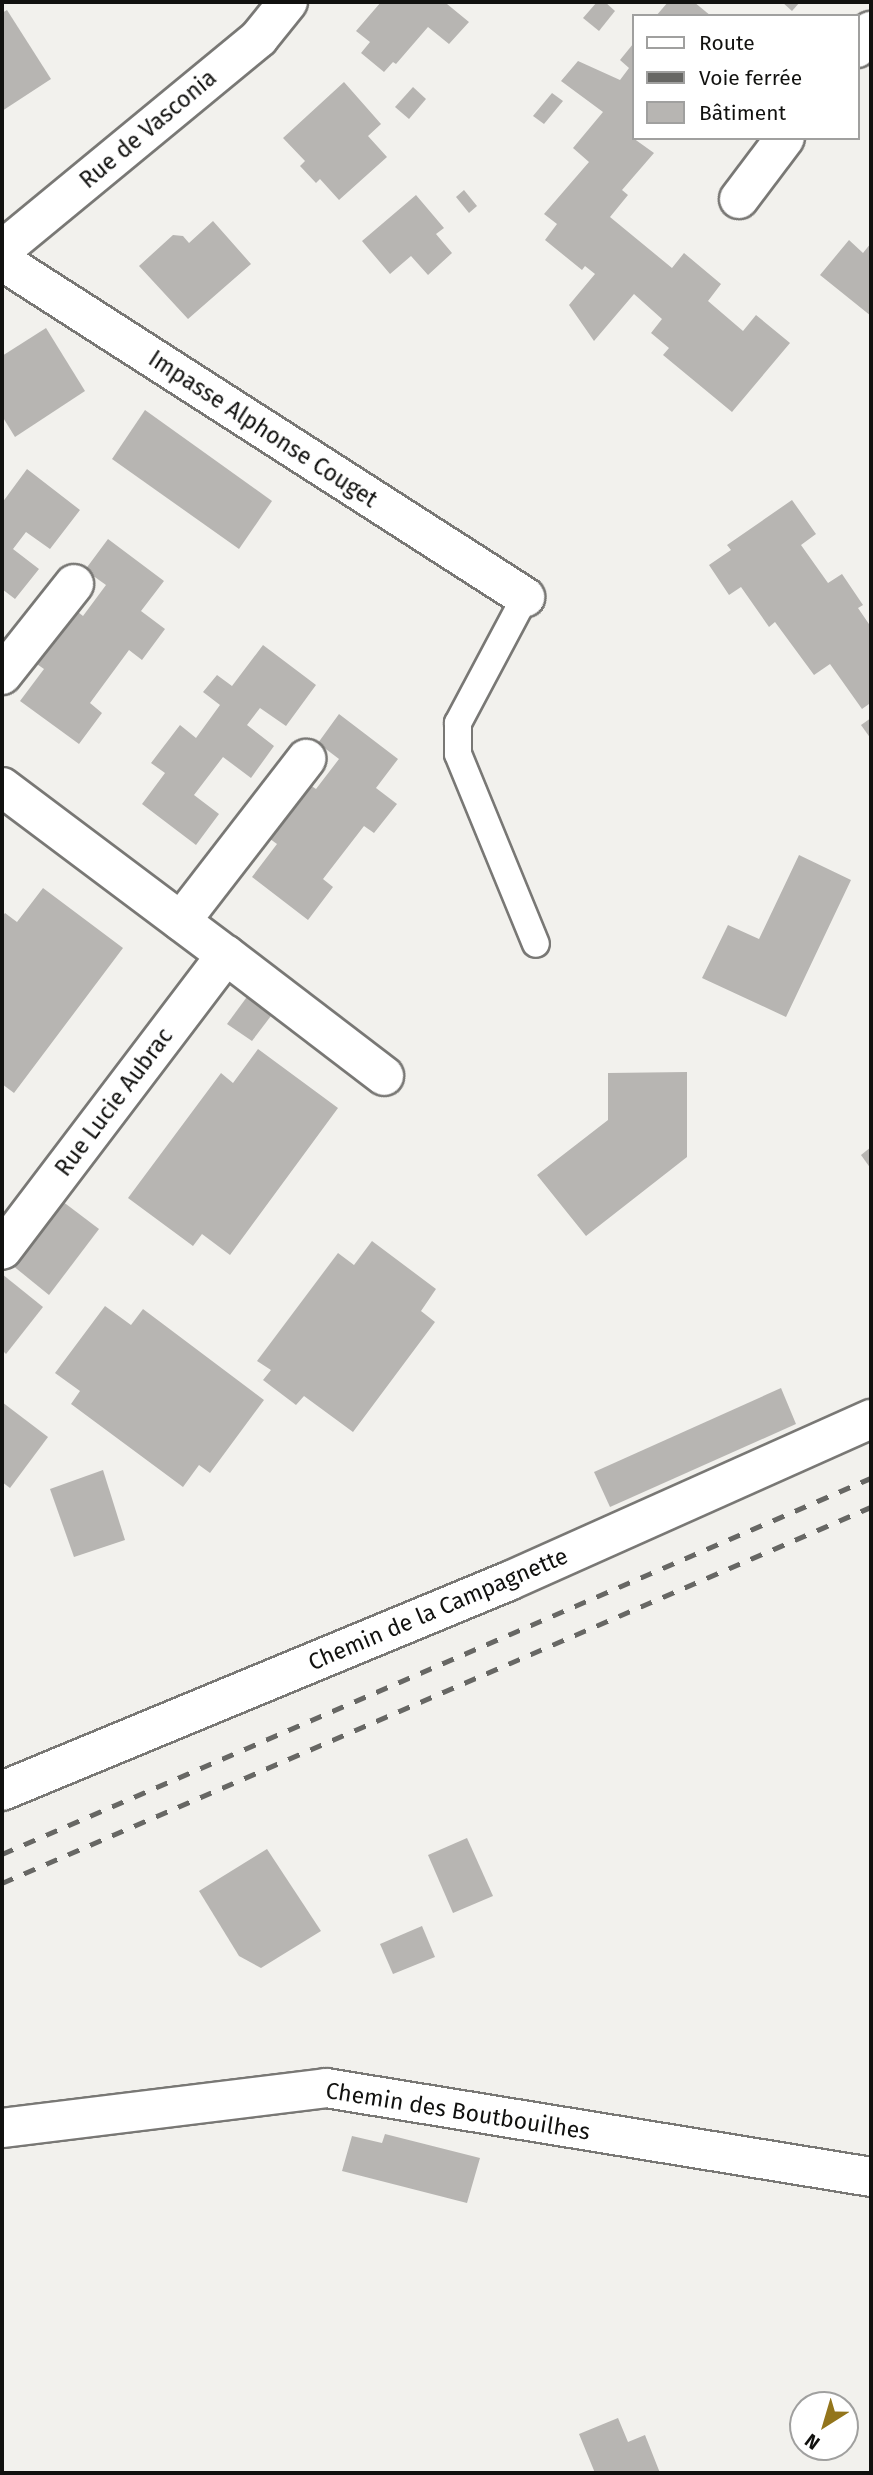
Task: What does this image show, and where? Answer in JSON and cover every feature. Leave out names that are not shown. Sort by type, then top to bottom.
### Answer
[{"type":"street","name":"Rue de Vasconia","points":[[2,250],[259,38],[288,2]]},
{"type":"street","points":[[859,46],[871,31]]},
{"type":"street","points":[[739,199],[783,140]]},
{"type":"street","name":"Impasse Alphonse Couget","points":[[2,261],[525,597]]},
{"type":"street","points":[[2,675],[74,584]]},
{"type":"street","points":[[181,921],[306,759]]},
{"type":"street","points":[[2,787],[384,1076]]},
{"type":"street","name":"Rue Lucie Aubrac","points":[[2,1250],[226,955]]},
{"type":"street","name":"Chemin de la Campagnette","points":[[2,1791],[509,1581],[871,1419]]},
{"type":"street","name":"Chemin des Boutbouilhes","points":[[2,2128],[326,2088],[871,2176]]},
{"type":"lane","points":[[525,597],[458,723],[458,754],[536,944]]},
{"type":"building","points":[[381,2],[449,2],[447,4],[469,22],[449,44],[428,27],[396,64],[393,62],[384,72],[361,53],[370,42],[356,31]]},
{"type":"building","points":[[597,2],[605,2],[615,11],[599,31],[583,18]]},
{"type":"building","points":[[668,2],[694,2],[709,14],[658,14]]},
{"type":"building","points":[[782,2],[800,2],[792,11]]},
{"type":"building","points":[[7,10],[51,79],[2,111],[2,13]]},
{"type":"building","points":[[632,45],[632,140],[654,153],[622,190],[628,195],[610,217],[672,268],[684,253],[721,284],[708,301],[743,331],[756,315],[790,343],[732,412],[663,355],[669,348],[651,333],[662,319],[634,294],[594,341],[569,305],[595,274],[585,266],[582,270],[545,240],[557,224],[544,214],[589,162],[573,148],[603,112],[561,81],[578,61],[620,80],[629,68],[620,60]]},
{"type":"building","points":[[344,82],[381,124],[368,136],[387,157],[339,200],[320,179],[316,183],[300,166],[305,161],[283,138]]},
{"type":"building","points":[[413,87],[426,99],[409,119],[395,107]]},
{"type":"building","points":[[552,93],[563,101],[544,124],[533,116]]},
{"type":"building","points":[[464,190],[477,206],[469,213],[456,197]]},
{"type":"building","points":[[416,195],[444,228],[436,234],[452,253],[428,275],[411,256],[390,274],[362,241]]},
{"type":"building","points":[[213,221],[251,264],[188,319],[139,266],[173,235],[183,236],[189,243]]},
{"type":"building","points":[[849,240],[863,253],[871,243],[871,316],[820,275]]},
{"type":"building","points":[[46,328],[85,391],[15,437],[2,416],[2,356]]},
{"type":"building","points":[[145,410],[272,501],[239,549],[112,459]]},
{"type":"building","points":[[27,469],[80,510],[50,549],[26,532],[13,549],[39,569],[15,599],[2,589],[2,503]]},
{"type":"building","points":[[792,500],[816,534],[801,545],[828,583],[842,574],[863,605],[858,608],[871,627],[871,706],[869,704],[862,709],[830,664],[814,675],[775,622],[769,627],[741,587],[729,595],[709,565],[731,550],[727,545]]},
{"type":"building","points":[[108,539],[164,581],[141,611],[165,629],[142,660],[129,650],[90,703],[102,713],[79,744],[20,701],[44,669],[34,662],[73,608],[83,616],[106,585],[85,570]]},
{"type":"building","points":[[263,645],[316,685],[286,726],[260,708],[247,725],[274,746],[251,778],[223,757],[194,795],[219,814],[196,845],[142,804],[165,773],[151,763],[180,725],[196,738],[220,705],[203,692],[217,675],[232,686]]},
{"type":"building","points":[[339,714],[398,759],[376,788],[397,804],[374,833],[364,826],[323,879],[333,887],[308,920],[252,877],[277,844],[266,836],[307,783],[316,789],[339,759],[318,743]]},
{"type":"building","points":[[871,718],[871,739],[861,725]]},
{"type":"building","points":[[799,855],[851,880],[786,1017],[702,978],[728,925],[759,939]]},
{"type":"building","points":[[43,888],[123,948],[14,1093],[2,1084],[2,917],[5,913],[17,922]]},
{"type":"building","points":[[252,990],[277,1008],[252,1041],[227,1024]]},
{"type":"building","points":[[258,1049],[338,1108],[230,1255],[202,1234],[193,1246],[128,1198],[221,1073],[233,1083]]},
{"type":"building","points":[[687,1072],[687,1157],[586,1236],[537,1175],[608,1120],[608,1073]]},
{"type":"building","points":[[871,1147],[871,1169],[861,1155]]},
{"type":"building","points":[[62,1201],[99,1229],[49,1295],[12,1265]]},
{"type":"building","points":[[372,1241],[436,1289],[421,1311],[435,1322],[353,1432],[304,1396],[296,1405],[263,1380],[271,1370],[257,1361],[338,1253],[354,1265]]},
{"type":"building","points":[[2,1274],[43,1307],[6,1354],[2,1350]]},
{"type":"building","points":[[105,1306],[131,1325],[143,1309],[264,1400],[210,1473],[199,1465],[183,1487],[71,1404],[80,1391],[55,1373]]},
{"type":"building","points":[[781,1388],[796,1424],[610,1507],[594,1472]]},
{"type":"building","points":[[2,1402],[48,1437],[10,1488],[2,1482]]},
{"type":"building","points":[[103,1470],[125,1540],[74,1557],[50,1489]]},
{"type":"building","points":[[467,1838],[493,1896],[453,1913],[428,1855]]},
{"type":"building","points":[[267,1849],[321,1931],[261,1968],[239,1956],[199,1891]]},
{"type":"building","points":[[422,1926],[435,1957],[393,1974],[380,1944]]},
{"type":"building","points":[[385,2134],[480,2158],[467,2203],[342,2171],[352,2136],[382,2143]]},
{"type":"building","points":[[618,2418],[628,2442],[645,2435],[660,2473],[595,2473],[579,2434]]},
{"type":"railway","points":[[2,1854],[871,1478]]},
{"type":"railway","points":[[2,1883],[871,1507]]}]
